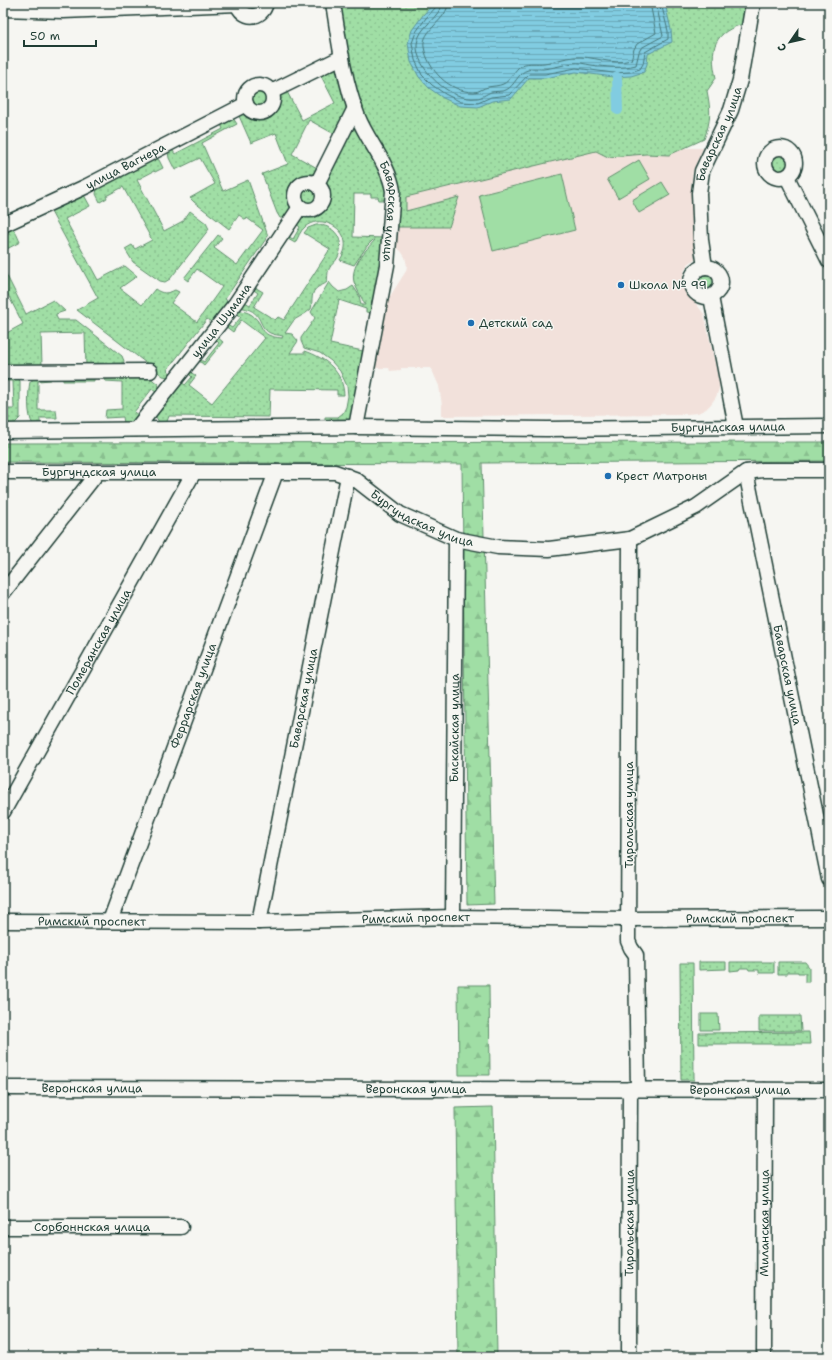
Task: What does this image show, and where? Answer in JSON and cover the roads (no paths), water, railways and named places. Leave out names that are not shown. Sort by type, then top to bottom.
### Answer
[{"type":"street","points":[[3,9],[63,12],[238,4],[242,12],[251,16],[260,13],[266,3]]},
{"type":"street","name":"Баварская улица","points":[[333,3],[342,57],[355,108],[362,125],[392,181],[393,191],[387,265],[356,427]]},
{"type":"street","name":"Баварская улица","points":[[705,267],[701,240],[699,193],[702,171],[731,110],[740,80],[753,3]]},
{"type":"street","points":[[272,92],[342,57]]},
{"type":"street","points":[[262,85],[267,87],[272,92],[274,99],[268,111],[259,114],[250,110],[246,104],[246,93],[253,86],[262,85]]},
{"type":"street","name":"улица Вагнера","points":[[3,225],[87,186],[246,104]]},
{"type":"street","points":[[317,184],[355,108]]},
{"type":"street","points":[[787,177],[829,261]]},
{"type":"street","points":[[312,182],[317,184],[323,191],[323,200],[321,204],[313,210],[300,207],[295,199],[296,190],[303,183],[312,182]]},
{"type":"street","name":"улица Шумана","points":[[136,429],[236,303],[300,207]]},
{"type":"street","points":[[705,267],[714,269],[721,276],[722,282],[719,291],[711,297],[707,298],[699,296],[695,293],[691,285],[694,273],[700,268],[705,267]]},
{"type":"street","points":[[711,297],[736,427]]},
{"type":"street","points":[[3,372],[150,371]]},
{"type":"street","name":"Бургундская улица","points":[[3,431],[356,427],[547,429],[829,426]]},
{"type":"street","name":"Бургундская улица","points":[[3,472],[335,472],[354,479],[400,514],[456,539],[498,546],[549,549],[630,539],[696,507],[746,472],[763,470],[829,470]]},
{"type":"street","points":[[3,593],[98,472]]},
{"type":"street","name":"Померанская улица","points":[[3,812],[194,472]]},
{"type":"street","name":"Феррарская улица","points":[[110,921],[276,472]]},
{"type":"street","name":"Баварская улица","points":[[746,472],[829,879]]},
{"type":"street","name":"Баварская улица","points":[[259,922],[348,476]]},
{"type":"street","name":"Бискайская улица","points":[[454,917],[456,539]]},
{"type":"street","name":"Тирольская улица","points":[[629,1357],[636,955],[629,944],[628,919],[630,539]]},
{"type":"street","name":"Римский проспект","points":[[3,921],[259,922],[454,917],[628,919],[829,918]]},
{"type":"street","name":"Веронская улица","points":[[3,1088],[829,1090]]},
{"type":"street","name":"Миланская улица","points":[[764,1357],[766,1090]]},
{"type":"street","name":"Сорбоннская улица","points":[[3,1227],[181,1226]]},
{"type":"water","points":[[434,3],[665,3],[672,42],[648,54],[644,72],[631,76],[613,77],[576,72],[545,78],[529,78],[511,99],[492,101],[478,107],[460,106],[443,98],[429,88],[419,77],[411,62],[408,43],[412,30]]},
{"type":"waterway","points":[[617,77],[618,110]]},
{"type":"place","name":"Школа № 99","points":[[621,285]]},
{"type":"place","name":"Детский сад","points":[[471,323]]},
{"type":"place","name":"Крест Матроны","points":[[608,476]]}]
